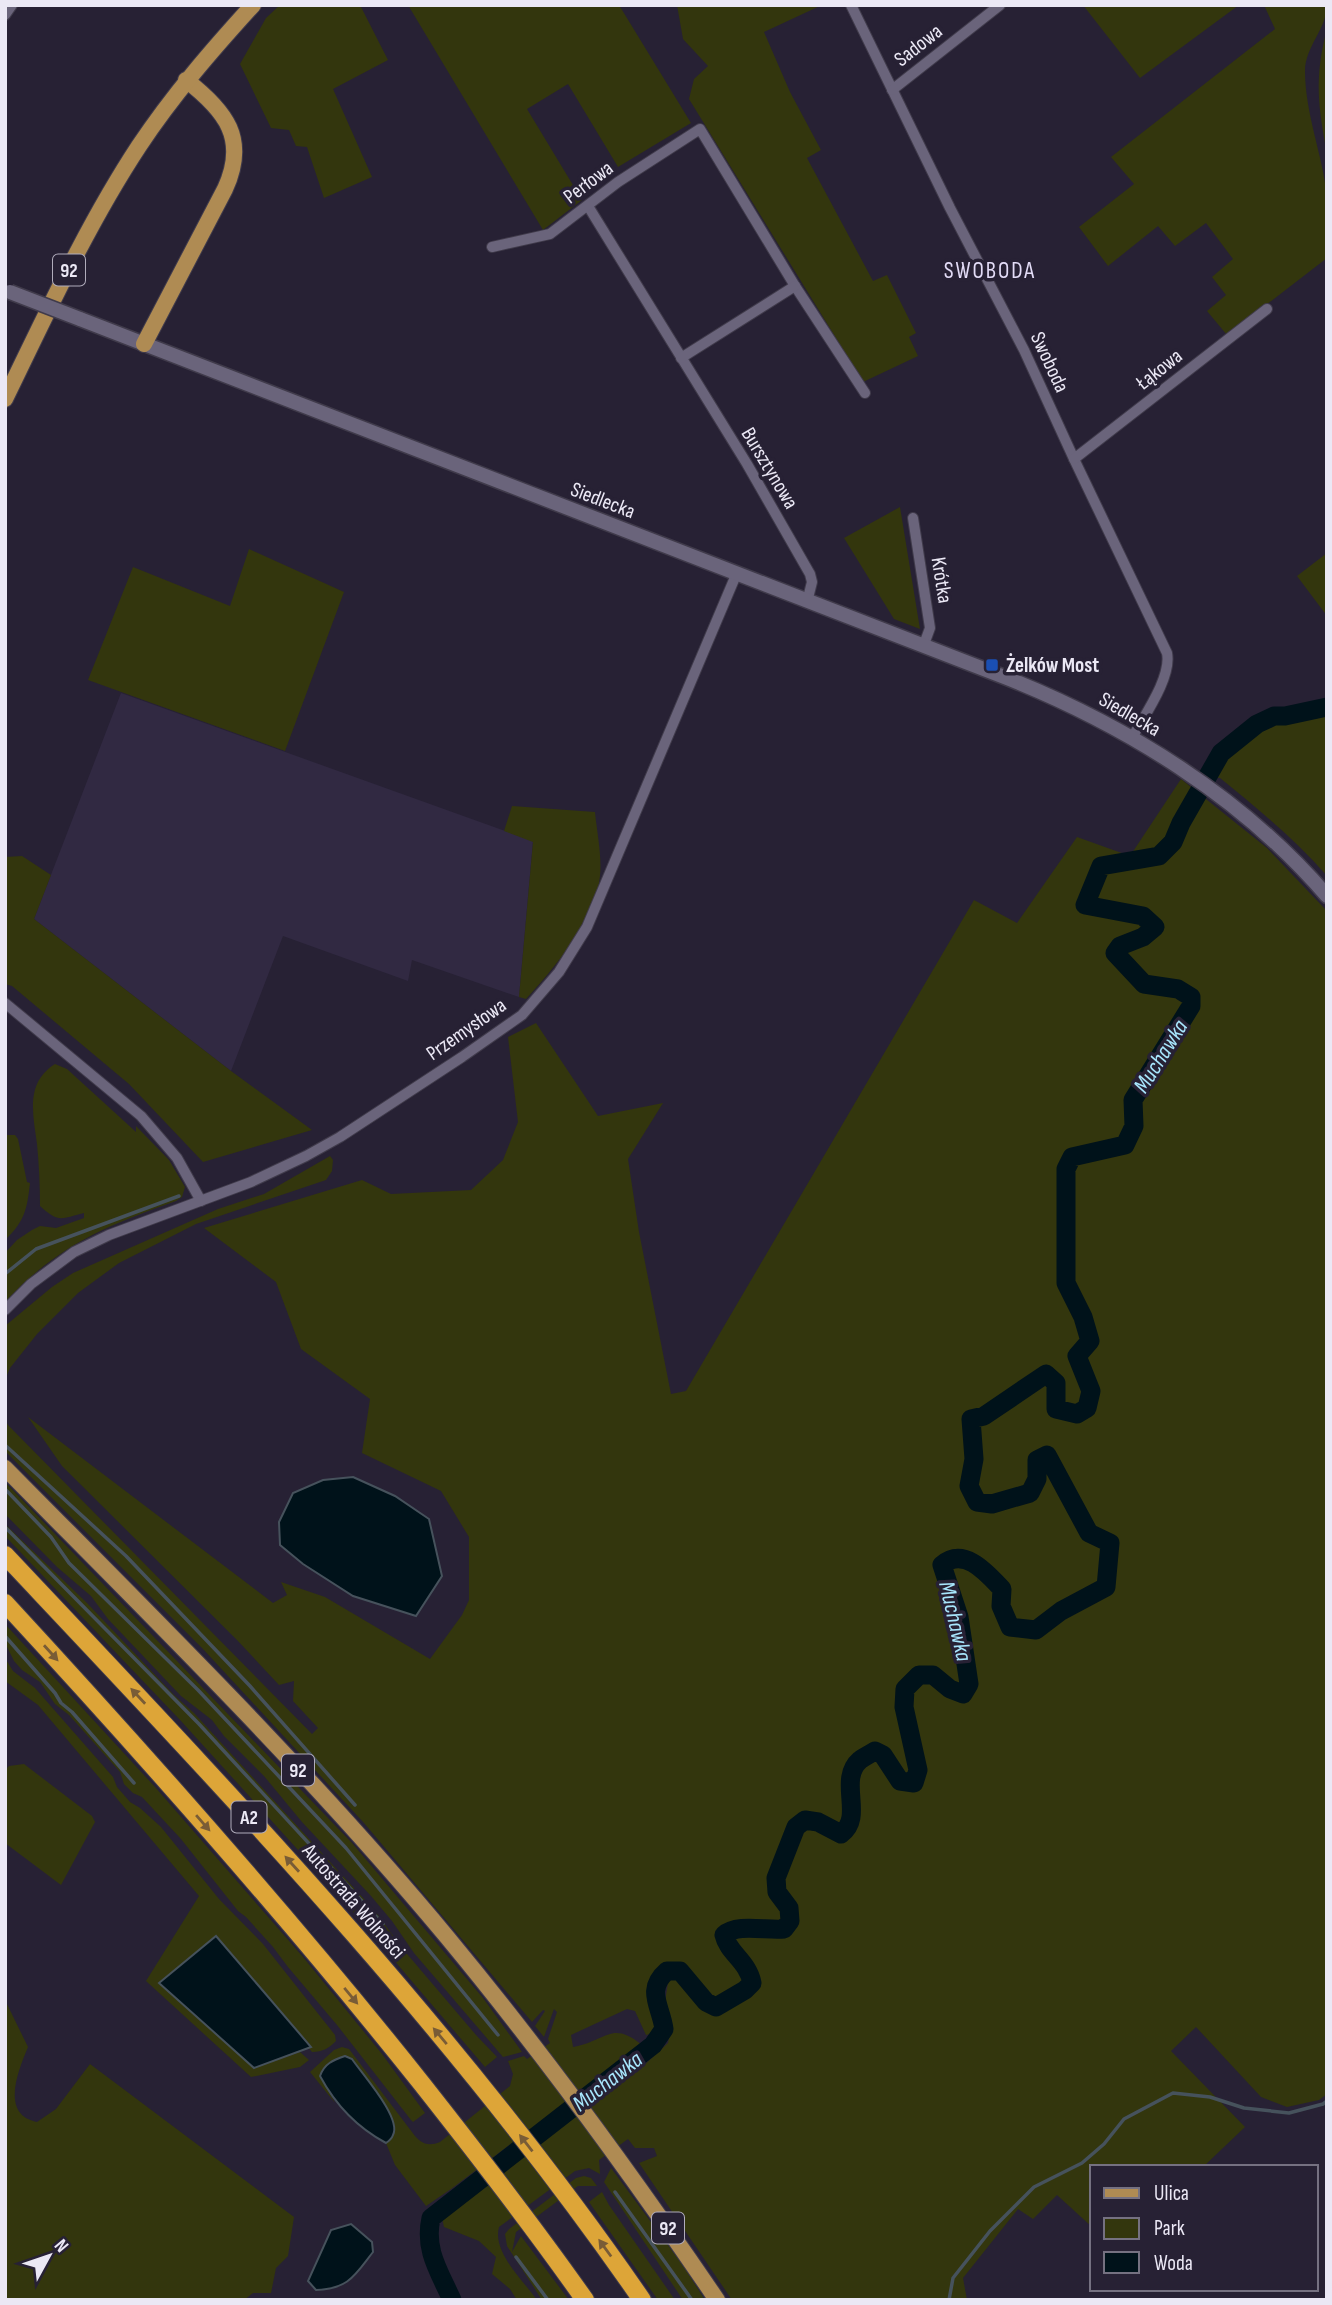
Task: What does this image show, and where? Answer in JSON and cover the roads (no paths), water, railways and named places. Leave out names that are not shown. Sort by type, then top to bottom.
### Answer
[{"type":"highway","name":"Autostrada Wolności","points":[[5,1555],[168,1728],[312,1887],[484,2089],[568,2197],[642,2300]]},
{"type":"highway","name":"A2","points":[[5,1603],[237,1861],[370,2019],[530,2222],[585,2300]]},
{"type":"main road","name":"92","points":[[5,399],[69,270],[140,145],[186,80],[253,5]]},
{"type":"main road","points":[[144,344],[225,189],[234,166],[236,147],[230,127],[208,97],[186,80]]},
{"type":"main road","name":"Siedlecka","points":[[8,291],[1048,695],[1132,738],[1225,800],[1267,833],[1327,896]]},
{"type":"main road","name":"92","points":[[5,1468],[129,1592],[345,1821],[447,1938],[618,2158],[717,2300]]},
{"type":"street","points":[[5,15],[12,5]]},
{"type":"street","name":"Swoboda","points":[[851,5],[1024,350],[1160,635],[1168,657],[1165,675],[1132,738]]},
{"type":"street","name":"Sadowa","points":[[892,90],[1000,5]]},
{"type":"street","name":"Perłowa","points":[[492,247],[550,234],[618,182],[700,129],[795,286]]},
{"type":"street","name":"Bursztynowa","points":[[588,206],[747,464],[810,574],[812,582],[807,602]]},
{"type":"street","points":[[681,358],[795,286],[865,393]]},
{"type":"street","name":"Łąkowa","points":[[1074,459],[1267,309]]},
{"type":"street","name":"Krótka","points":[[913,518],[930,628],[923,647]]},
{"type":"street","name":"Przemysłowa","points":[[5,1310],[30,1284],[74,1252],[109,1235],[273,1172],[340,1136],[522,1015],[559,972],[587,927],[736,575]]},
{"type":"street","points":[[5,1003],[141,1116],[177,1157],[201,1201]]},
{"type":"water","points":[[353,1477],[395,1496],[429,1519],[442,1576],[416,1616],[353,1596],[303,1564],[280,1545],[279,1522],[293,1493],[323,1480]]},
{"type":"water","points":[[216,1936],[311,2047],[254,2068],[159,1983]]},
{"type":"water","points":[[345,2056],[352,2059],[387,2107],[394,2127],[393,2135],[386,2143],[348,2114],[320,2076],[330,2063]]},
{"type":"water","points":[[351,2224],[372,2242],[373,2252],[356,2274],[344,2284],[316,2290],[308,2281],[331,2230]]},
{"type":"waterway","name":"Muchawka","points":[[452,2300],[431,2250],[431,2218],[653,2045],[664,2029],[656,1992],[660,1978],[667,1971],[680,1971],[706,2002],[716,2007],[752,1983],[747,1969],[724,1935],[744,1928],[784,1929],[790,1921],[789,1908],[777,1892],[776,1878],[796,1827],[805,1820],[818,1822],[841,1834],[848,1827],[851,1818],[851,1778],[860,1760],[875,1751],[883,1755],[900,1781],[914,1783],[918,1770],[904,1707],[905,1689],[919,1675],[933,1675],[950,1689],[963,1694],[969,1684],[959,1617],[942,1565],[959,1558],[975,1564],[989,1576],[1002,1589],[1001,1606],[1010,1627],[1036,1630],[1061,1611],[1106,1587],[1110,1543],[1089,1533],[1047,1455],[1037,1460],[1037,1479],[1030,1493],[992,1504],[977,1502],[969,1486],[974,1459],[971,1419],[984,1416],[1046,1374],[1056,1383],[1056,1409],[1077,1414],[1087,1408],[1091,1391],[1077,1356],[1090,1341],[1083,1317],[1066,1283],[1066,1169],[1072,1157],[1125,1145],[1134,1126],[1133,1100],[1191,1006],[1191,997],[1178,989],[1144,984],[1115,953],[1120,946],[1143,937],[1155,927],[1143,916],[1085,905],[1101,866],[1159,856],[1173,842],[1221,753],[1257,724],[1274,716],[1327,707]]},
{"type":"waterway","points":[[5,1274],[36,1249],[179,1196]]},
{"type":"waterway","points":[[5,1445],[126,1556],[250,1686],[355,1805]]},
{"type":"waterway","points":[[5,1489],[51,1537],[69,1563],[198,1690],[346,1848],[498,2035]]},
{"type":"waterway","points":[[5,1527],[199,1724],[383,1924]]},
{"type":"waterway","points":[[5,1636],[61,1703],[134,1783]]},
{"type":"waterway","points":[[949,2300],[953,2278],[990,2231],[1034,2187],[1082,2163],[1104,2144],[1124,2119],[1173,2093],[1210,2097],[1244,2108],[1289,2113],[1327,2101]]},
{"type":"waterway","points":[[615,2192],[692,2300]]},
{"type":"waterway","points":[[516,2257],[548,2300]]},
{"type":"place","name":"Żelków Most","points":[[992,665]]},
{"type":"district","name":"SWOBODA","points":[[990,270]]}]
